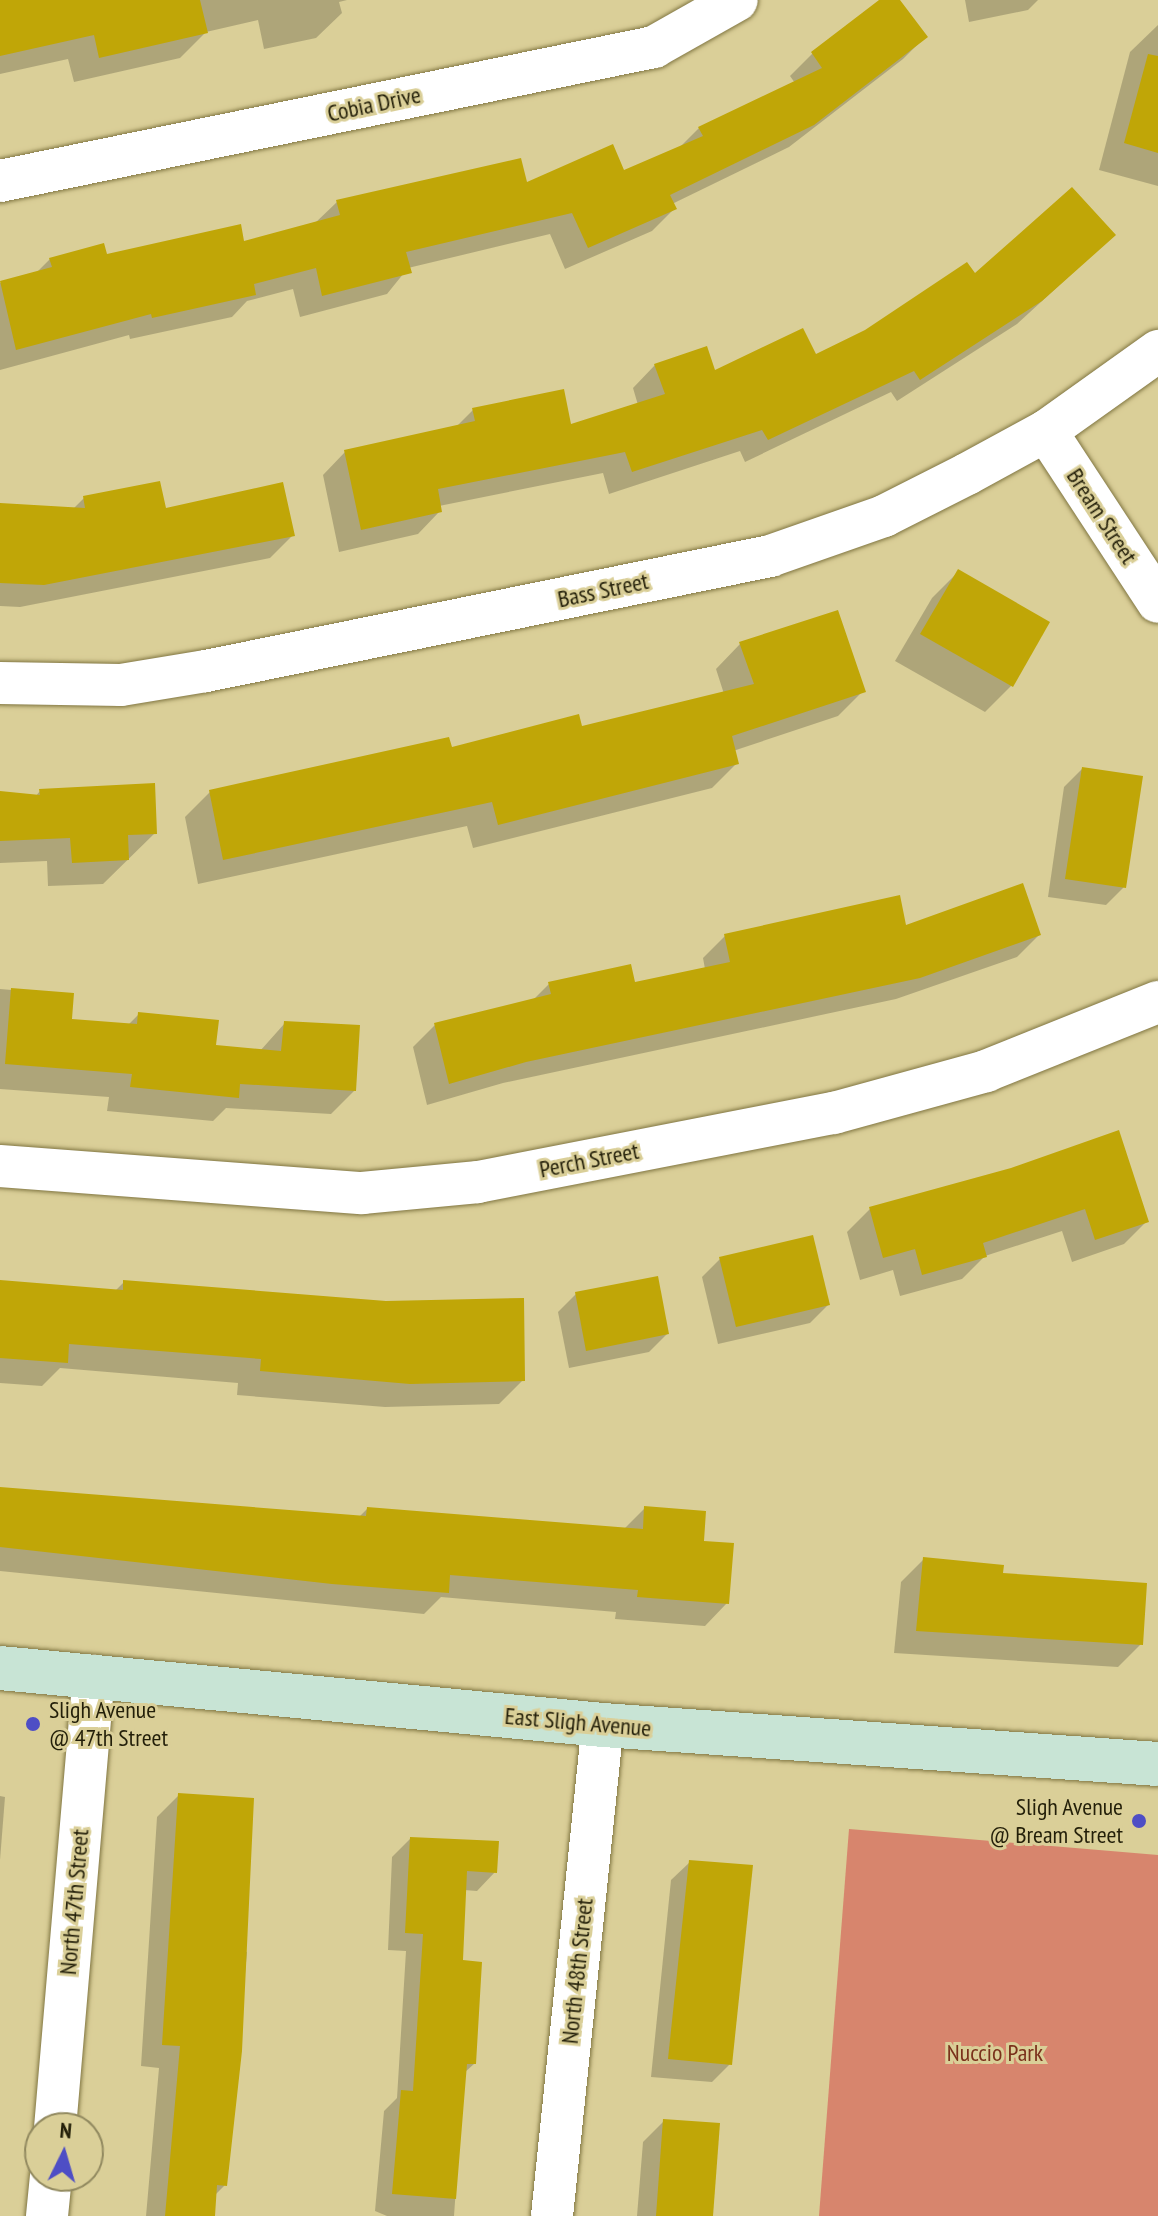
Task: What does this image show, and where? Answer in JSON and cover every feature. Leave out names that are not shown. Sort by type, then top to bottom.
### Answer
[{"type":"street","name":"Cobia Drive","points":[[0,181],[654,47],[737,0]]},
{"type":"street","name":"Bass Street","points":[[0,683],[121,685],[770,556],[884,516],[1046,431],[1158,351]]},
{"type":"street","name":"Bream Street","points":[[1046,431],[1158,602]]},
{"type":"street","name":"Perch Street","points":[[0,1166],[362,1193],[478,1182],[834,1113],[986,1071],[1158,1002]]},
{"type":"street","name":"East Sligh Avenue","points":[[0,1668],[603,1725],[1158,1764]]},
{"type":"street","name":"North 47th Street","points":[[56,2112],[94,1676]]},
{"type":"street","name":"North 48th Street","points":[[552,2216],[603,1725]]},
{"type":"street","points":[[47,2216],[49,2192]]},
{"type":"green space","name":"Nuccio Park","points":[[849,1829],[1158,1855],[1158,2216],[819,2216]]},
{"type":"building","points":[[0,0],[200,0],[208,33],[99,58],[94,35],[0,56]]},
{"type":"building","points":[[879,0],[900,0],[928,37],[814,125],[670,195],[677,209],[588,248],[572,213],[406,252],[412,273],[322,296],[316,268],[254,284],[256,295],[152,318],[151,314],[16,350],[0,281],[52,267],[49,258],[104,243],[107,254],[241,224],[244,241],[340,215],[336,200],[521,158],[527,182],[613,144],[624,170],[703,136],[698,127],[822,68],[811,52]]},
{"type":"building","points":[[1148,54],[1158,56],[1158,153],[1124,143]]},
{"type":"building","points":[[1072,187],[1116,235],[1042,301],[920,380],[914,371],[768,440],[762,430],[632,472],[625,452],[438,489],[442,512],[361,530],[344,450],[475,421],[472,408],[564,389],[571,424],[665,394],[654,364],[707,346],[715,370],[803,328],[816,354],[865,330],[967,262],[975,273]]},
{"type":"building","points":[[160,481],[166,508],[283,482],[295,536],[44,585],[0,583],[0,503],[85,508],[83,496]]},
{"type":"building","points":[[958,569],[1050,622],[1013,687],[920,634]]},
{"type":"building","points":[[838,610],[866,692],[732,736],[739,764],[498,825],[492,802],[223,860],[209,790],[449,737],[452,747],[579,714],[582,726],[754,684],[739,642]]},
{"type":"building","points":[[1082,767],[1143,776],[1126,888],[1065,879]]},
{"type":"building","points":[[155,783],[157,834],[128,835],[129,860],[72,863],[70,838],[0,841],[0,791],[40,795],[39,789]]},
{"type":"building","points":[[1023,883],[1041,935],[920,978],[526,1062],[449,1084],[434,1023],[551,994],[548,982],[631,964],[635,982],[730,962],[724,934],[900,895],[906,925]]},
{"type":"building","points":[[11,988],[74,993],[72,1019],[137,1024],[138,1012],[219,1020],[216,1045],[281,1051],[284,1021],[360,1025],[356,1091],[240,1084],[239,1098],[130,1087],[132,1074],[5,1064]]},
{"type":"building","points":[[1119,1130],[1149,1222],[1095,1240],[1085,1209],[983,1243],[987,1257],[922,1275],[915,1249],[883,1258],[869,1207],[1011,1168]]},
{"type":"building","points":[[813,1235],[830,1305],[736,1327],[719,1257]]},
{"type":"building","points":[[658,1276],[669,1334],[586,1351],[575,1292]]},
{"type":"building","points":[[0,1280],[123,1290],[123,1280],[386,1301],[524,1298],[525,1381],[410,1384],[260,1371],[261,1359],[69,1344],[68,1363],[0,1358]]},
{"type":"building","points":[[0,1487],[366,1516],[367,1507],[643,1529],[644,1506],[706,1511],[704,1541],[734,1543],[729,1604],[637,1597],[638,1590],[450,1575],[449,1593],[332,1584],[0,1547]]},
{"type":"building","points":[[923,1557],[1004,1565],[1003,1573],[1147,1583],[1143,1645],[916,1631]]},
{"type":"building","points":[[178,1793],[254,1798],[242,2051],[227,2186],[217,2185],[215,2216],[165,2216],[180,2046],[162,2045]]},
{"type":"building","points":[[410,1837],[499,1841],[497,1873],[467,1871],[463,1960],[482,1962],[476,2064],[467,2064],[456,2199],[392,2194],[401,2090],[413,2091],[423,1934],[405,1933]]},
{"type":"building","points":[[689,1860],[753,1865],[732,2065],[668,2059]]},
{"type":"building","points":[[663,2119],[720,2123],[713,2216],[656,2216]]},
{"type":"place","name":"Sligh Avenue @ 47th Street","points":[[33,1724]]},
{"type":"place","name":"Sligh Avenue @ Bream Street","points":[[1139,1821]]}]
